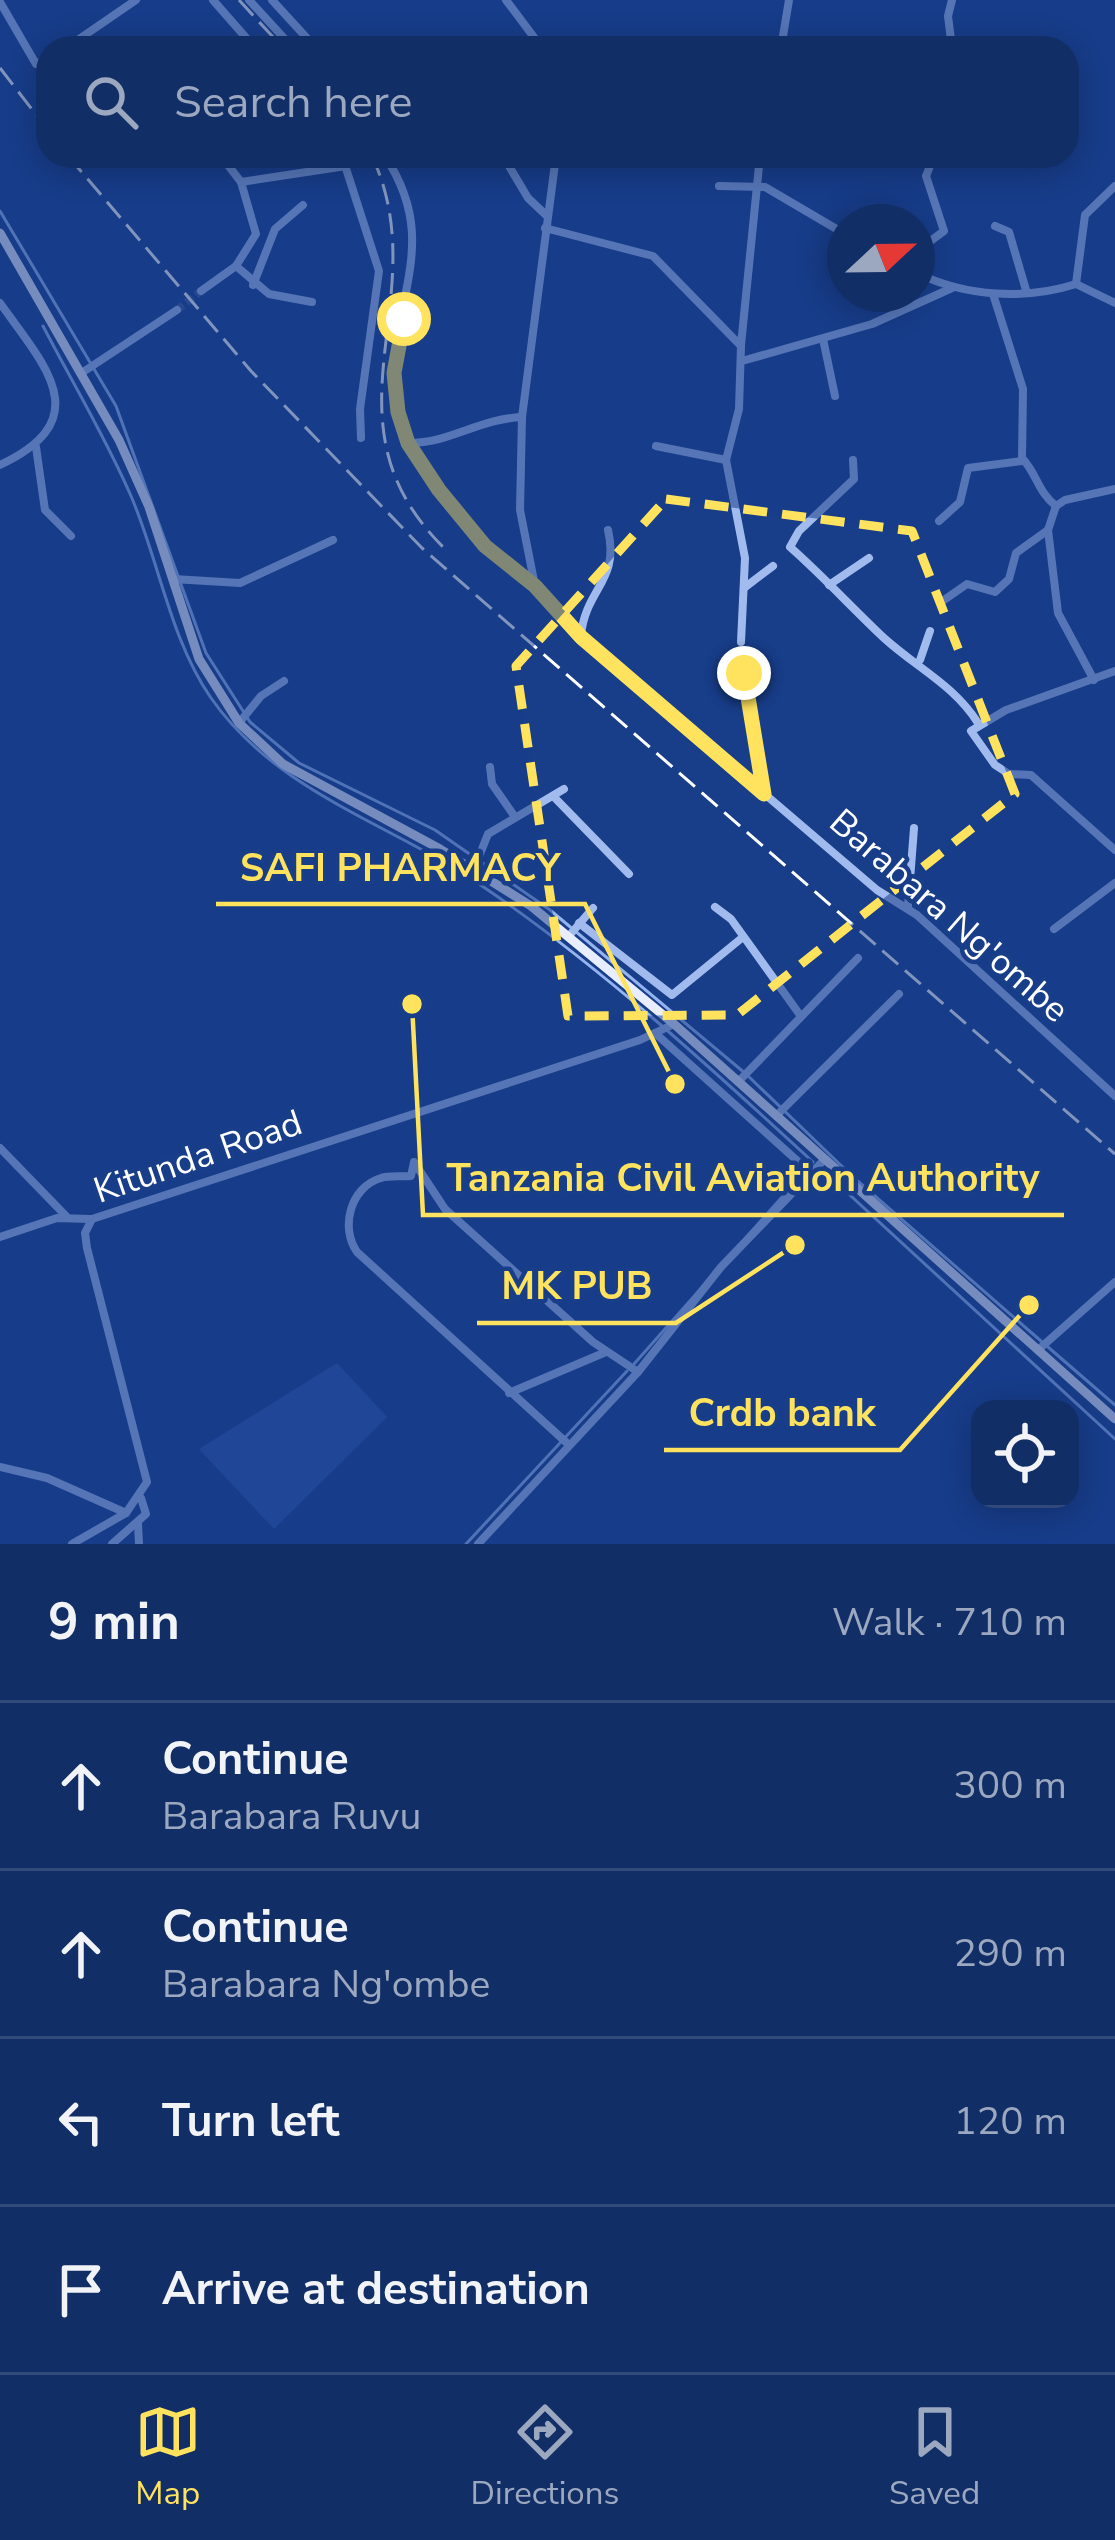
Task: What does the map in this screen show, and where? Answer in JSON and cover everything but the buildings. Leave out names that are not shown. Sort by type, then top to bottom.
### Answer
[{"type":"main road","points":[[0,233],[83,372],[135,471],[199,659],[238,723],[310,780],[474,869],[568,938],[674,1024],[1115,1419]]},
{"type":"street","points":[[86,36],[136,0]]},
{"type":"street","points":[[213,0],[244,36]]},
{"type":"street","points":[[249,0],[282,36]]},
{"type":"street","points":[[272,0],[305,36]]},
{"type":"street","points":[[506,0],[533,36]]},
{"type":"street","points":[[783,36],[789,0]]},
{"type":"street","points":[[950,36],[947,16],[952,0]]},
{"type":"street","points":[[0,2],[36,64]]},
{"type":"street","points":[[201,291],[236,266],[256,234],[241,182],[230,168]]},
{"type":"street","points":[[241,182],[310,168]]},
{"type":"street","points":[[347,168],[379,271],[360,409],[362,438]]},
{"type":"street","points":[[393,168],[416,232],[394,373],[408,443],[442,440],[478,422],[523,417]]},
{"type":"street","points":[[510,168],[528,198],[546,215]]},
{"type":"street","points":[[535,586],[520,510],[523,417],[554,168]]},
{"type":"street","points":[[740,641],[744,550],[726,460],[739,409],[752,206],[760,168]]},
{"type":"street","points":[[925,168],[944,230],[935,237]]},
{"type":"street","points":[[1076,284],[1085,215],[1115,185]]},
{"type":"street","points":[[718,186],[759,186],[827,222]]},
{"type":"street","points":[[253,285],[275,229],[304,205]]},
{"type":"street","points":[[995,226],[1009,232],[1027,290]]},
{"type":"street","points":[[545,229],[620,244],[653,256],[741,346]]},
{"type":"street","points":[[236,266],[269,294],[312,302]]},
{"type":"street","points":[[935,281],[993,294],[1047,293],[1076,284],[1115,303]]},
{"type":"street","points":[[742,361],[823,339],[952,288]]},
{"type":"street","points":[[993,294],[1023,389],[1024,460],[1056,506]]},
{"type":"street","points":[[0,302],[44,364],[59,402],[56,417],[36,446],[0,465]]},
{"type":"street","points":[[83,372],[177,310]]},
{"type":"street","points":[[823,339],[835,396]]},
{"type":"street","name":"Barabara Ng'ombe","points":[[408,443],[485,546],[535,586],[581,637],[877,890],[908,908],[1115,1096]]},
{"type":"street","points":[[36,446],[45,510],[71,536]]},
{"type":"street","points":[[656,446],[726,460]]},
{"type":"street","points":[[853,460],[854,478],[790,542],[901,652],[920,660],[978,722]]},
{"type":"street","points":[[939,521],[960,502],[969,467],[1024,460]]},
{"type":"street","points":[[1094,680],[1058,613],[1048,530],[1056,506],[1075,494],[1115,489]]},
{"type":"street","points":[[581,637],[583,618],[614,560],[608,530]]},
{"type":"street","points":[[944,600],[967,584],[995,592],[1009,579],[1016,553],[1048,530]]},
{"type":"street","points":[[172,579],[240,583],[333,540]]},
{"type":"street","points":[[829,585],[869,558]]},
{"type":"street","points":[[743,588],[773,566]]},
{"type":"street","points":[[920,660],[930,631]]},
{"type":"street","points":[[1115,671],[978,722],[972,734],[995,765],[1009,774],[1031,776],[1115,850]]},
{"type":"street","points":[[744,673],[764,794]]},
{"type":"street","points":[[238,723],[261,696],[284,681]]},
{"type":"street","points":[[490,767],[492,784],[515,817]]},
{"type":"street","points":[[474,869],[488,834],[564,789]]},
{"type":"street","points":[[554,797],[629,874]]},
{"type":"street","points":[[908,908],[914,829]]},
{"type":"street","points":[[1054,928],[1115,883]]},
{"type":"street","points":[[715,907],[800,1015]]},
{"type":"street","points":[[568,938],[593,908]]},
{"type":"street","points":[[579,923],[672,995],[743,938]]},
{"type":"street","points":[[738,1082],[858,958]]},
{"type":"street","points":[[775,1117],[899,994]]},
{"type":"street","name":"Kitunda Road","points":[[139,1544],[147,1476],[87,1248],[85,1233],[92,1219],[674,1024]]},
{"type":"street","points":[[656,1033],[812,1174]]},
{"type":"street","points":[[0,1148],[66,1216]]},
{"type":"street","points":[[478,1544],[638,1372],[710,1280],[823,1161]]},
{"type":"street","points":[[568,1444],[350,1242],[353,1202],[374,1180],[411,1176],[414,1162],[445,1209],[607,1352],[638,1372]]},
{"type":"street","points":[[0,1237],[66,1216],[92,1219]]},
{"type":"street","points":[[1038,1350],[1114,1286]]},
{"type":"street","points":[[509,1393],[607,1352]]},
{"type":"street","points":[[0,1467],[47,1478],[126,1514]]},
{"type":"street","points":[[72,1544],[126,1514],[141,1498]]},
{"type":"street","points":[[112,1544],[138,1524]]},
{"type":"highlighted area","points":[[666,499],[912,531],[1015,794],[737,1015],[568,1016],[516,666]]},
{"type":"shaded area","points":[[337,1363],[387,1417],[274,1529],[199,1449]]},
{"type":"waterway","points":[[0,211],[116,406],[206,653],[250,722],[299,763],[435,830],[550,910],[746,1074],[852,1176],[1041,1341]]},
{"type":"waterway","points":[[43,326],[131,496],[185,651],[211,698],[238,731],[303,783],[450,865],[571,951],[813,1162],[634,1364]]},
{"type":"waterway","points":[[827,1174],[1115,1439]]},
{"type":"waterway","points":[[1048,1347],[1115,1405]]},
{"type":"waterway","points":[[466,1544],[627,1371]]},
{"type":"tunnel","points":[[177,310],[201,291]]},
{"type":"railway","points":[[239,0],[272,36]]},
{"type":"railway","points":[[0,68],[36,114]]},
{"type":"railway","points":[[78,168],[251,371],[422,548],[1115,1154]]},
{"type":"railway","points":[[376,168],[389,208],[393,259],[382,404],[387,451],[406,499],[443,547]]},
{"type":"place","name":"Tanzania Civil Aviation Authority","points":[[412,1004]]},
{"type":"place","name":"SAFI PHARMACY","points":[[675,1084]]},
{"type":"place","name":"MK PUB","points":[[795,1245]]},
{"type":"place","name":"Crdb bank","points":[[1029,1305]]},
{"type":"route","points":[[404,319],[394,373],[398,412],[408,443],[439,490],[485,546],[535,586],[581,637],[764,794],[762,759],[744,673]]}]
